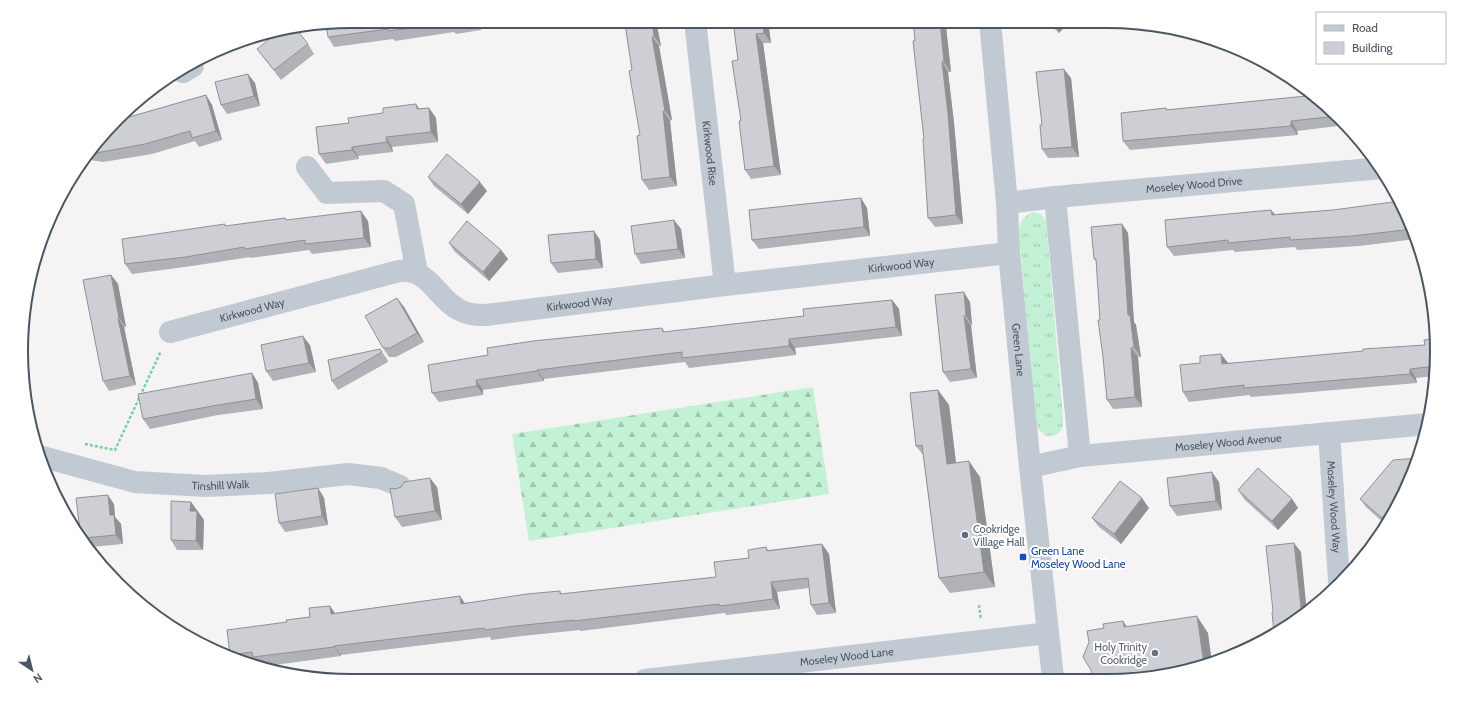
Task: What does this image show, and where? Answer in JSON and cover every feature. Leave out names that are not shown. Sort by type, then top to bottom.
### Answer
[{"type":"street","name":"Kirkwood Rise","points":[[696,28],[725,285]]},
{"type":"street","name":"Green Lane","points":[[991,28],[1006,202],[1009,254],[1053,674]]},
{"type":"street","points":[[307,167],[327,193],[384,191],[404,204],[417,273]]},
{"type":"street","name":"Moseley Wood Drive","points":[[1006,202],[1374,169]]},
{"type":"street","points":[[1055,197],[1080,456]]},
{"type":"street","name":"Kirkwood Way","points":[[170,332],[398,271],[417,273],[428,280],[438,293],[453,306],[467,313],[486,315],[725,285],[1009,254]]},
{"type":"street","name":"Moseley Wood Avenue","points":[[1030,467],[1080,456],[1421,425]]},
{"type":"street","name":"Moseley Wood Way","points":[[1329,433],[1339,575]]},
{"type":"street","name":"Tinshill Walk","points":[[46,458],[135,482],[206,486],[269,483],[348,474],[381,478],[400,486]]},
{"type":"street","name":"Moseley Wood Lane","points":[[735,674],[1048,634]]},
{"type":"path","points":[[79,442],[115,450],[170,332]]},
{"type":"green space","points":[[1033,212],[1041,214],[1046,221],[1063,417],[1062,429],[1058,434],[1051,436],[1046,436],[1039,430],[1036,422],[1019,236],[1020,224],[1026,216]]},
{"type":"green space","points":[[813,387],[829,494],[529,541],[512,434]]},
{"type":"building","points":[[411,28],[388,31],[388,29],[328,37],[327,29]]},
{"type":"building","points":[[626,28],[653,28],[654,36],[652,37],[665,111],[663,111],[670,177],[642,180],[637,136],[640,135],[629,71],[632,70]]},
{"type":"building","points":[[734,28],[764,28],[764,33],[756,34],[774,166],[745,170],[739,121],[741,121],[732,61],[738,60]]},
{"type":"building","points":[[914,28],[941,28],[944,62],[942,62],[948,114],[956,215],[928,218],[924,139],[913,41],[915,41]]},
{"type":"building","points":[[299,32],[308,44],[274,70],[257,49],[271,38]]},
{"type":"building","points":[[1064,69],[1072,147],[1042,149],[1040,125],[1042,125],[1036,72]]},
{"type":"building","points":[[248,74],[254,96],[221,105],[215,82]]},
{"type":"building","points":[[206,95],[216,131],[192,138],[190,131],[145,144],[96,153],[108,138],[129,117]]},
{"type":"building","points":[[1305,96],[1329,117],[1291,121],[1291,126],[1123,141],[1121,113],[1166,108],[1166,110]]},
{"type":"building","points":[[416,104],[417,109],[429,108],[431,132],[386,137],[387,142],[352,147],[352,150],[319,154],[316,127],[349,123],[348,118],[383,113],[383,108]]},
{"type":"building","points":[[447,154],[480,182],[461,204],[428,177]]},
{"type":"building","points":[[861,198],[864,227],[752,240],[749,210]]},
{"type":"building","points":[[1393,202],[1406,230],[1352,236],[1290,240],[1290,237],[1228,243],[1228,240],[1167,247],[1165,220],[1271,210],[1272,215],[1333,210]]},
{"type":"building","points":[[361,211],[364,238],[305,244],[305,240],[125,264],[122,239],[225,224],[225,226],[285,218],[286,220]]},
{"type":"building","points":[[674,220],[678,249],[635,254],[631,226]]},
{"type":"building","points":[[467,221],[501,250],[483,272],[449,243]]},
{"type":"building","points":[[1122,224],[1128,315],[1130,315],[1134,347],[1131,348],[1135,397],[1107,400],[1098,320],[1100,320],[1096,259],[1094,259],[1091,227]]},
{"type":"building","points":[[594,231],[596,259],[551,263],[548,235]]},
{"type":"building","points":[[111,275],[130,376],[103,381],[83,280]]},
{"type":"building","points":[[964,292],[966,316],[964,316],[971,369],[943,372],[935,295]]},
{"type":"building","points":[[397,298],[417,333],[390,348],[383,348],[365,316]]},
{"type":"building","points":[[892,300],[896,327],[789,339],[789,346],[682,358],[682,352],[537,370],[476,380],[477,386],[432,393],[428,365],[488,355],[487,348],[533,341],[662,328],[663,332],[804,316],[803,309]]},
{"type":"building","points":[[303,336],[309,363],[266,371],[261,345]]},
{"type":"building","points":[[1429,339],[1429,367],[1410,369],[1410,374],[1244,388],[1244,385],[1183,392],[1180,365],[1200,363],[1200,356],[1221,354],[1222,364],[1363,351],[1363,349],[1425,345],[1424,340]]},
{"type":"building","points":[[380,349],[382,352],[332,381],[328,360]]},
{"type":"building","points":[[252,373],[256,399],[143,419],[138,394]]},
{"type":"building","points":[[938,390],[947,464],[969,461],[984,572],[939,578],[922,445],[916,446],[910,393]]},
{"type":"building","points":[[1412,459],[1397,494],[1382,518],[1360,499],[1393,460]]},
{"type":"building","points":[[1258,468],[1292,499],[1272,521],[1238,490]]},
{"type":"building","points":[[1212,472],[1216,501],[1170,506],[1167,478]]},
{"type":"building","points":[[430,478],[435,511],[395,517],[390,488],[395,489],[401,487],[404,482]]},
{"type":"building","points":[[1120,481],[1142,498],[1114,534],[1092,518]]},
{"type":"building","points":[[318,488],[322,516],[279,523],[275,494]]},
{"type":"building","points":[[108,495],[110,515],[114,515],[116,535],[88,538],[79,526],[76,498]]},
{"type":"building","points":[[171,501],[191,502],[190,511],[197,511],[196,541],[171,540]]},
{"type":"building","points":[[1294,543],[1301,609],[1273,628],[1273,611],[1266,546]]},
{"type":"building","points":[[822,544],[829,603],[811,605],[808,578],[771,582],[773,599],[720,606],[719,604],[485,630],[484,628],[253,657],[252,652],[239,654],[229,650],[227,630],[287,622],[286,620],[310,617],[309,608],[330,606],[331,614],[460,596],[461,604],[527,594],[560,591],[560,594],[716,577],[714,562],[749,558],[748,550],[766,547],[767,551]]},
{"type":"building","points":[[1197,616],[1203,659],[1170,668],[1149,671],[1092,674],[1091,670],[1083,657],[1089,642],[1087,631],[1104,628],[1103,624],[1123,621],[1124,627]]},
{"type":"place","name":"Cookridge Village Hall","points":[[965,535]]},
{"type":"place","name":"Green Lane Moseley Wood Lane","points":[[1023,557]]},
{"type":"place","name":"Holy Trinity Cookridge","points":[[1155,653]]}]
